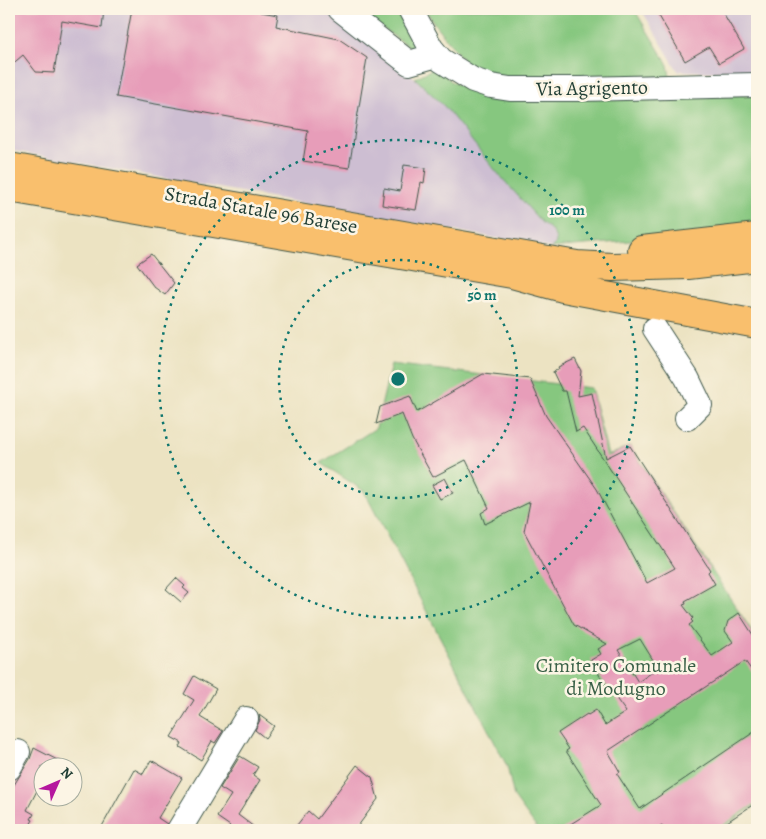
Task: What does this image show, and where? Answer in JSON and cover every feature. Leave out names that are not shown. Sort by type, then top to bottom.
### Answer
[{"type":"main road","name":"Strada Statale 96 Barese","points":[[9,167],[513,264]]},
{"type":"main road","name":"Strada Statale 96 Barese","points":[[9,188],[513,264]]},
{"type":"main road","points":[[513,264],[757,237]]},
{"type":"main road","points":[[513,264],[612,267],[688,265],[757,258]]},
{"type":"main road","points":[[513,264],[613,280],[695,278],[757,272]]},
{"type":"main road","points":[[513,264],[563,288],[757,324]]},
{"type":"street","points":[[340,9],[409,63],[437,55]]},
{"type":"street","name":"Via Agrigento","points":[[410,9],[431,48],[437,55],[448,65],[473,80],[491,86],[581,89],[757,85]]},
{"type":"street","points":[[655,330],[687,378],[700,405],[687,418]]},
{"type":"street","points":[[179,830],[246,719]]},
{"type":"shaded area","points":[[9,9],[326,9],[415,78],[445,106],[495,170],[542,223],[551,229],[556,236],[556,243],[551,248],[9,150]]},
{"type":"shaded area","points":[[641,9],[757,9],[757,73],[678,71]]},
{"type":"green space","points":[[355,9],[397,9],[417,45],[411,48]]},
{"type":"green space","points":[[425,9],[634,9],[668,65],[670,77],[500,79],[467,65]]},
{"type":"green space","points":[[436,67],[452,82],[477,93],[757,95],[757,227],[731,232],[551,248],[556,243],[552,231],[542,223],[495,170],[445,107],[415,78]]},
{"type":"green space","name":"Cimitero Comunale di Modugno","points":[[391,364],[591,388],[608,456],[630,446],[757,639],[757,804],[718,830],[538,830],[514,797],[507,766],[364,491],[321,463],[376,428]]},
{"type":"building","points":[[9,9],[104,9],[102,28],[62,21],[54,73],[36,72],[23,55],[9,67]]},
{"type":"building","points":[[132,9],[261,9],[261,12],[278,15],[276,26],[339,39],[367,58],[349,168],[303,161],[308,131],[116,97]]},
{"type":"building","points":[[655,9],[721,9],[744,49],[719,63],[709,47],[685,61]]},
{"type":"building","points":[[404,165],[426,168],[424,183],[421,182],[416,210],[382,205],[384,188],[400,191]]},
{"type":"building","points":[[151,254],[174,283],[165,295],[154,287],[137,264]]},
{"type":"building","points":[[575,359],[581,371],[578,396],[592,393],[606,458],[630,446],[710,570],[708,572],[715,584],[685,601],[686,604],[683,605],[693,618],[691,620],[693,622],[689,625],[712,656],[733,642],[725,631],[728,621],[739,613],[757,641],[757,678],[745,661],[608,751],[620,772],[617,774],[640,809],[757,730],[757,802],[715,830],[665,830],[662,825],[654,830],[561,830],[601,805],[566,751],[569,749],[558,733],[596,710],[605,725],[626,712],[601,678],[591,660],[601,654],[598,649],[607,644],[574,625],[524,531],[530,502],[485,524],[481,513],[489,508],[466,460],[433,477],[412,439],[402,414],[376,424],[380,407],[410,396],[417,412],[483,374],[530,379],[546,416],[597,489],[647,583],[675,568],[583,428],[576,432],[566,391],[562,391],[553,372],[559,369],[558,367]],"holes":[[[640,639],[658,668],[638,682],[618,650]]]},
{"type":"building","points":[[445,478],[453,493],[440,499],[432,485]]},
{"type":"building","points":[[176,578],[185,586],[183,588],[189,593],[181,602],[166,589]]},
{"type":"building","points":[[194,676],[216,689],[200,717],[223,731],[215,743],[212,741],[201,760],[180,747],[182,743],[171,737],[194,700],[184,694]]},
{"type":"building","points":[[259,715],[274,726],[265,738],[255,730],[260,720]]},
{"type":"building","points":[[34,748],[50,756],[32,756],[32,800],[27,810],[34,814],[31,819],[33,820],[27,830],[9,830],[9,793],[30,759]]},
{"type":"building","points":[[240,756],[258,767],[253,775],[260,780],[238,815],[258,830],[227,830],[230,826],[217,817],[231,795],[220,788]]},
{"type":"building","points":[[151,760],[182,778],[158,818],[167,824],[165,830],[100,830],[134,769],[143,774]]},
{"type":"building","points":[[357,765],[372,777],[378,799],[355,830],[293,830],[308,811],[317,819]]}]
